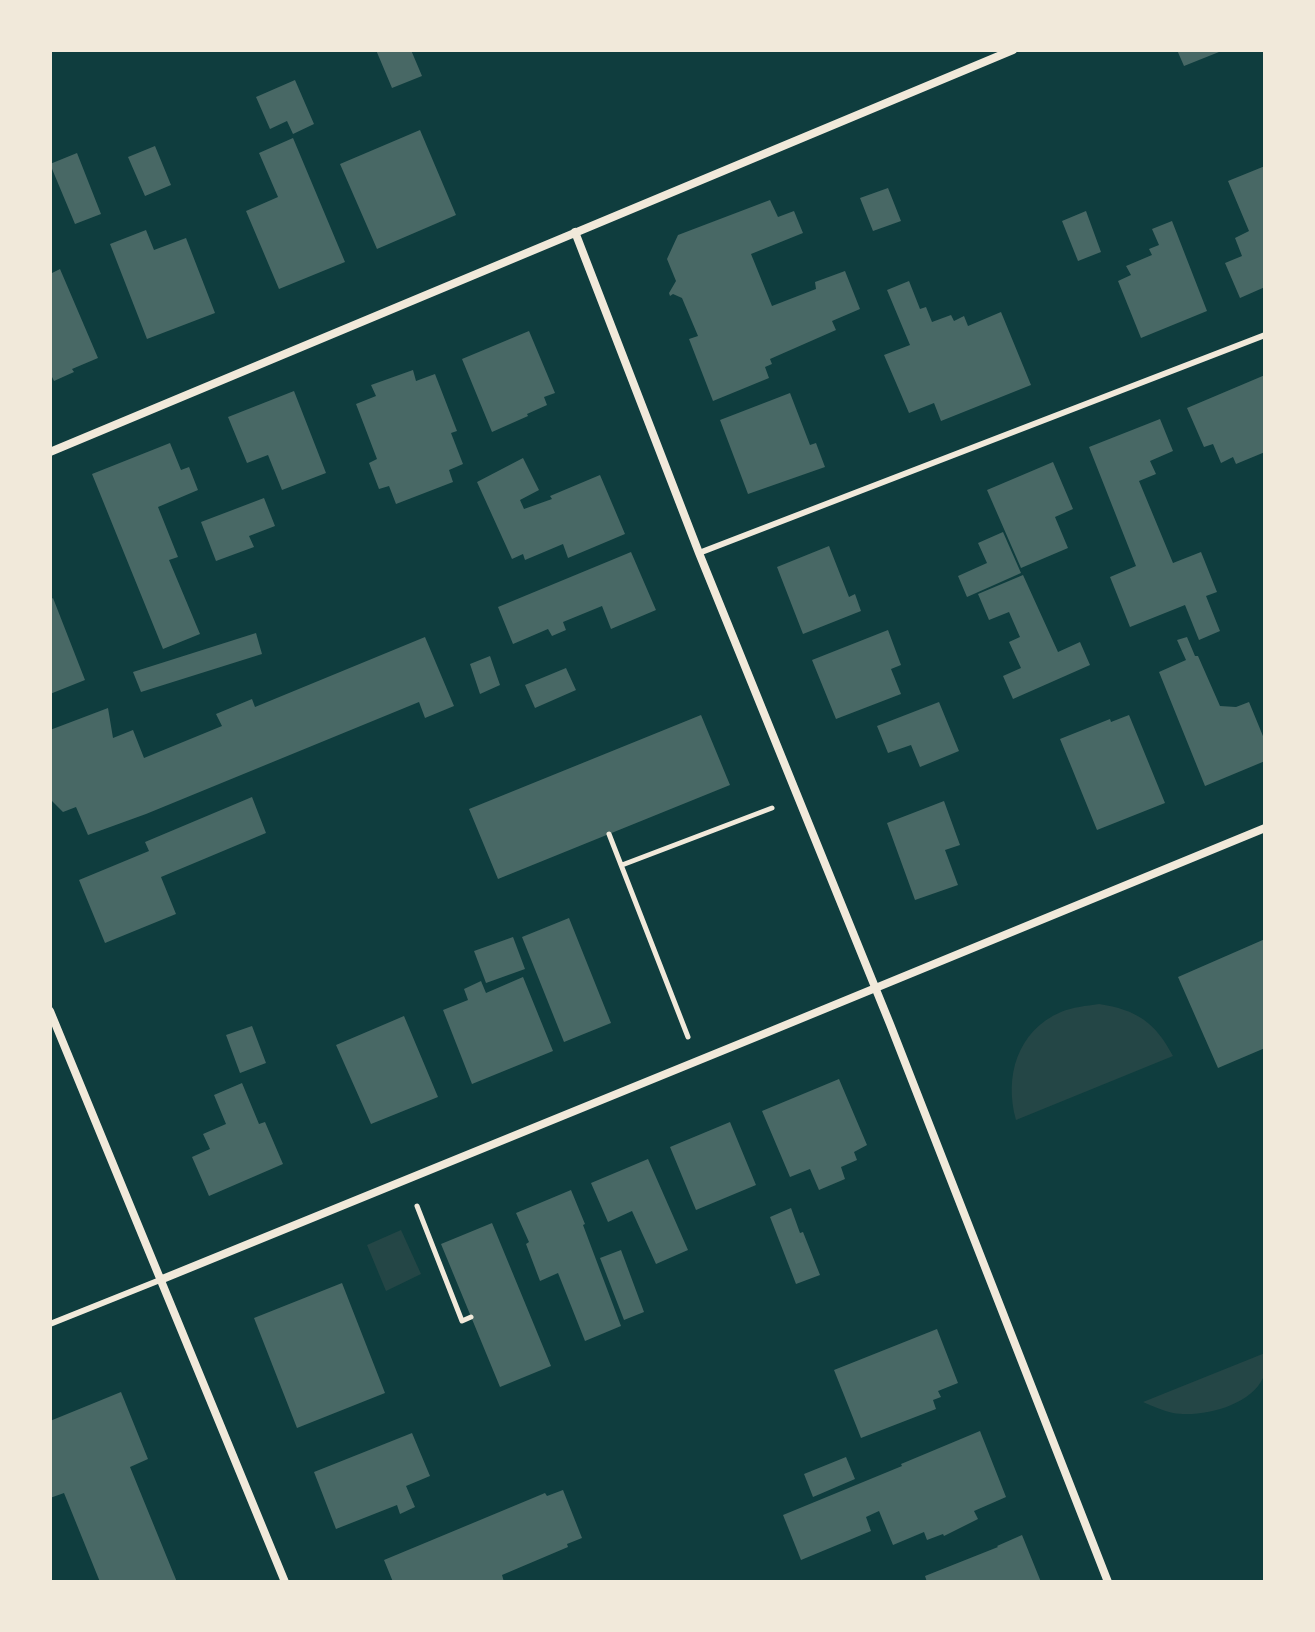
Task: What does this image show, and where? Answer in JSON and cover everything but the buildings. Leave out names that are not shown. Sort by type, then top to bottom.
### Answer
[{"type":"street","points":[[50,452],[1013,50]]},
{"type":"street","points":[[575,232],[699,553],[877,989],[1108,1582]]},
{"type":"street","points":[[160,1280],[1265,828]]},
{"type":"street","points":[[50,1011],[285,1582]]},
{"type":"lane","points":[[699,553],[1265,335]]},
{"type":"lane","points":[[50,1324],[160,1280]]},
{"type":"path","points":[[622,865],[698,840],[799,797]]},
{"type":"path","points":[[609,834],[698,1060]]},
{"type":"path","points":[[408,1179],[462,1321],[471,1317]]},
{"type":"shaded area","points":[[1099,1004],[1124,1010],[1144,1020],[1159,1034],[1173,1056],[1016,1120],[1013,1072],[1024,1043],[1046,1020],[1061,1012]]},
{"type":"shaded area","points":[[401,1230],[421,1274],[386,1291],[367,1245]]},
{"type":"shaded area","points":[[1265,1353],[1265,1373],[1257,1388],[1224,1408],[1184,1414],[1143,1402]]}]
